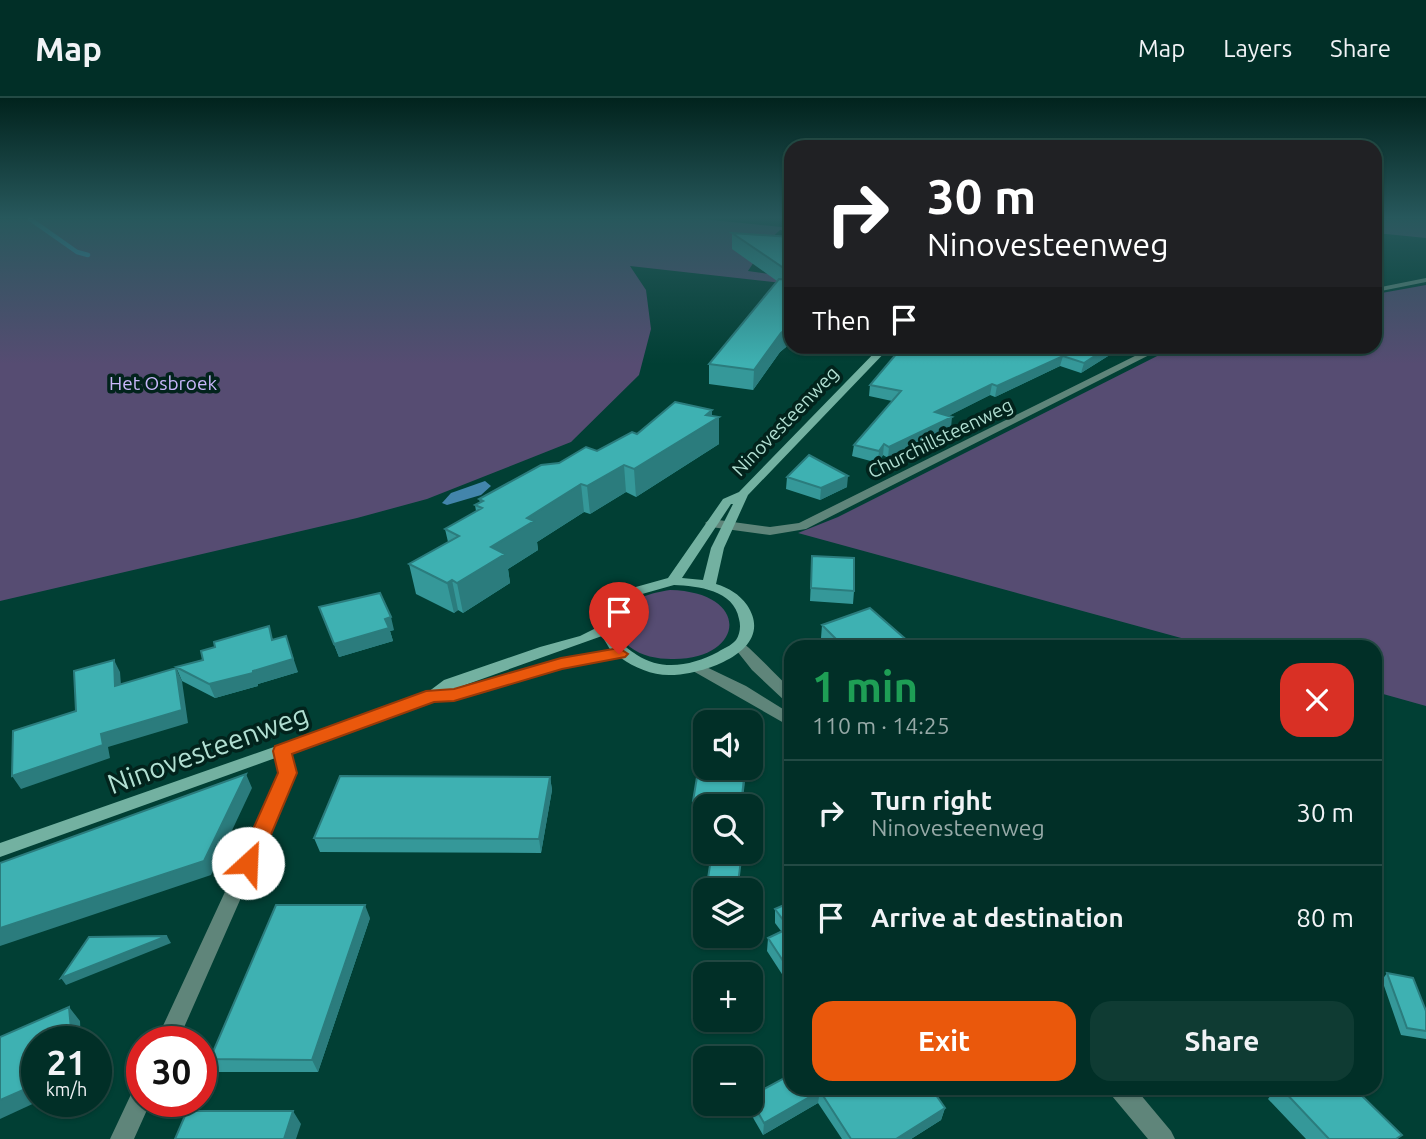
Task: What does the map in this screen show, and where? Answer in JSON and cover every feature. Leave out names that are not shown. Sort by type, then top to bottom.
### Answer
[{"type":"main road","name":"Ninovesteenweg","points":[[709,586],[710,566],[726,526],[743,494],[879,354]]},
{"type":"main road","name":"Ninovesteenweg","points":[[673,581],[727,502],[743,494]]},
{"type":"main road","points":[[673,581],[709,586],[727,593],[740,604],[747,617],[747,632],[740,646],[722,659],[698,668],[654,668],[635,663],[619,654],[609,642],[605,629],[607,615],[624,597],[651,584],[673,581]]},
{"type":"main road","name":"Ninovesteenweg","points":[[0,850],[282,751],[432,696],[449,684],[545,650],[585,639],[605,629]]},
{"type":"main road","name":"Ninovesteenweg","points":[[432,696],[454,695],[561,664],[619,654]]},
{"type":"street","points":[[1382,289],[1426,280]]},
{"type":"street","name":"Churchillsteenweg","points":[[711,523],[770,531],[802,526],[1147,354]]},
{"type":"street","points":[[740,646],[757,667],[784,692]]},
{"type":"street","points":[[698,668],[784,717]]},
{"type":"street","points":[[174,1026],[288,773],[282,751]]},
{"type":"street","points":[[1126,1095],[1163,1139]]},
{"type":"street","points":[[122,1139],[132,1117]]},
{"type":"green space","name":"Het Osbroek","points":[[0,268],[631,268],[646,290],[651,329],[639,375],[571,442],[427,499],[357,518],[0,601]]},
{"type":"green space","name":"Het Osbroek","points":[[644,268],[750,268],[748,271],[784,276],[784,283]]},
{"type":"green space","points":[[1426,285],[1426,706],[1382,694],[1382,640],[1188,640],[798,533],[838,517],[1161,354],[1382,354],[1382,293]]},
{"type":"green space","points":[[670,590],[697,594],[716,602],[726,613],[729,626],[725,639],[714,649],[696,657],[661,658],[639,653],[630,647],[620,630],[619,622],[623,611],[634,601]]},
{"type":"water","points":[[485,481],[491,486],[481,495],[447,505],[442,503],[451,493]]},
{"type":"building","points":[[779,279],[784,279],[784,331],[754,370],[709,364]]},
{"type":"building","points":[[896,354],[1098,354],[1084,363],[1063,356],[997,386],[992,384],[935,412],[952,417],[889,447],[884,444],[879,451],[854,445],[901,391],[870,385]]},
{"type":"building","points":[[675,402],[712,410],[706,415],[719,417],[634,469],[624,465],[587,486],[581,484],[527,518],[534,521],[491,547],[505,554],[457,583],[452,580],[447,583],[409,564],[459,536],[445,529],[482,508],[475,505],[483,501],[479,499],[541,465],[559,463],[586,447],[597,451],[632,432],[637,434]]},
{"type":"building","points":[[809,455],[848,476],[821,488],[787,477]]},
{"type":"building","points":[[812,556],[854,558],[854,591],[811,588]]},
{"type":"building","points":[[380,593],[391,617],[385,619],[389,628],[334,644],[319,607]]},
{"type":"building","points":[[870,608],[907,640],[837,640],[822,625]]},
{"type":"building","points":[[269,626],[272,640],[286,636],[293,659],[209,684],[176,667],[203,660],[201,651],[215,647],[214,642]]},
{"type":"building","points":[[114,660],[115,686],[176,668],[182,710],[101,734],[103,745],[12,776],[13,731],[76,711],[74,671]]},
{"type":"building","points":[[246,774],[204,861],[0,928],[0,863]]},
{"type":"building","points":[[340,776],[550,777],[539,839],[314,838]]},
{"type":"building","points":[[696,780],[744,780],[742,794],[694,794]]},
{"type":"building","points":[[710,864],[740,864],[739,878],[708,878]]},
{"type":"building","points":[[276,905],[365,905],[312,1060],[217,1059],[217,1043]]},
{"type":"building","points":[[784,905],[784,921],[775,909]]},
{"type":"building","points":[[784,930],[784,962],[768,938]]},
{"type":"building","points":[[167,936],[61,978],[89,937]]},
{"type":"building","points":[[1387,973],[1413,978],[1426,1011],[1426,1031],[1407,1028]]},
{"type":"building","points":[[69,1007],[71,1026],[25,1026]]},
{"type":"building","points":[[21,1028],[21,1091],[0,1100],[0,1037]]},
{"type":"building","points":[[784,1078],[784,1095],[813,1095],[764,1123],[760,1116],[763,1116],[763,1090]]},
{"type":"building","points":[[823,1095],[936,1095],[945,1108],[896,1139],[851,1139]]},
{"type":"building","points":[[1288,1095],[1361,1095],[1402,1135],[1396,1139],[1329,1139]]},
{"type":"building","points":[[217,1111],[293,1111],[284,1139],[175,1139],[184,1117],[217,1117]]},
{"type":"route","points":[[248,863],[288,773],[282,751],[432,696],[454,695],[577,660],[619,654]]}]
